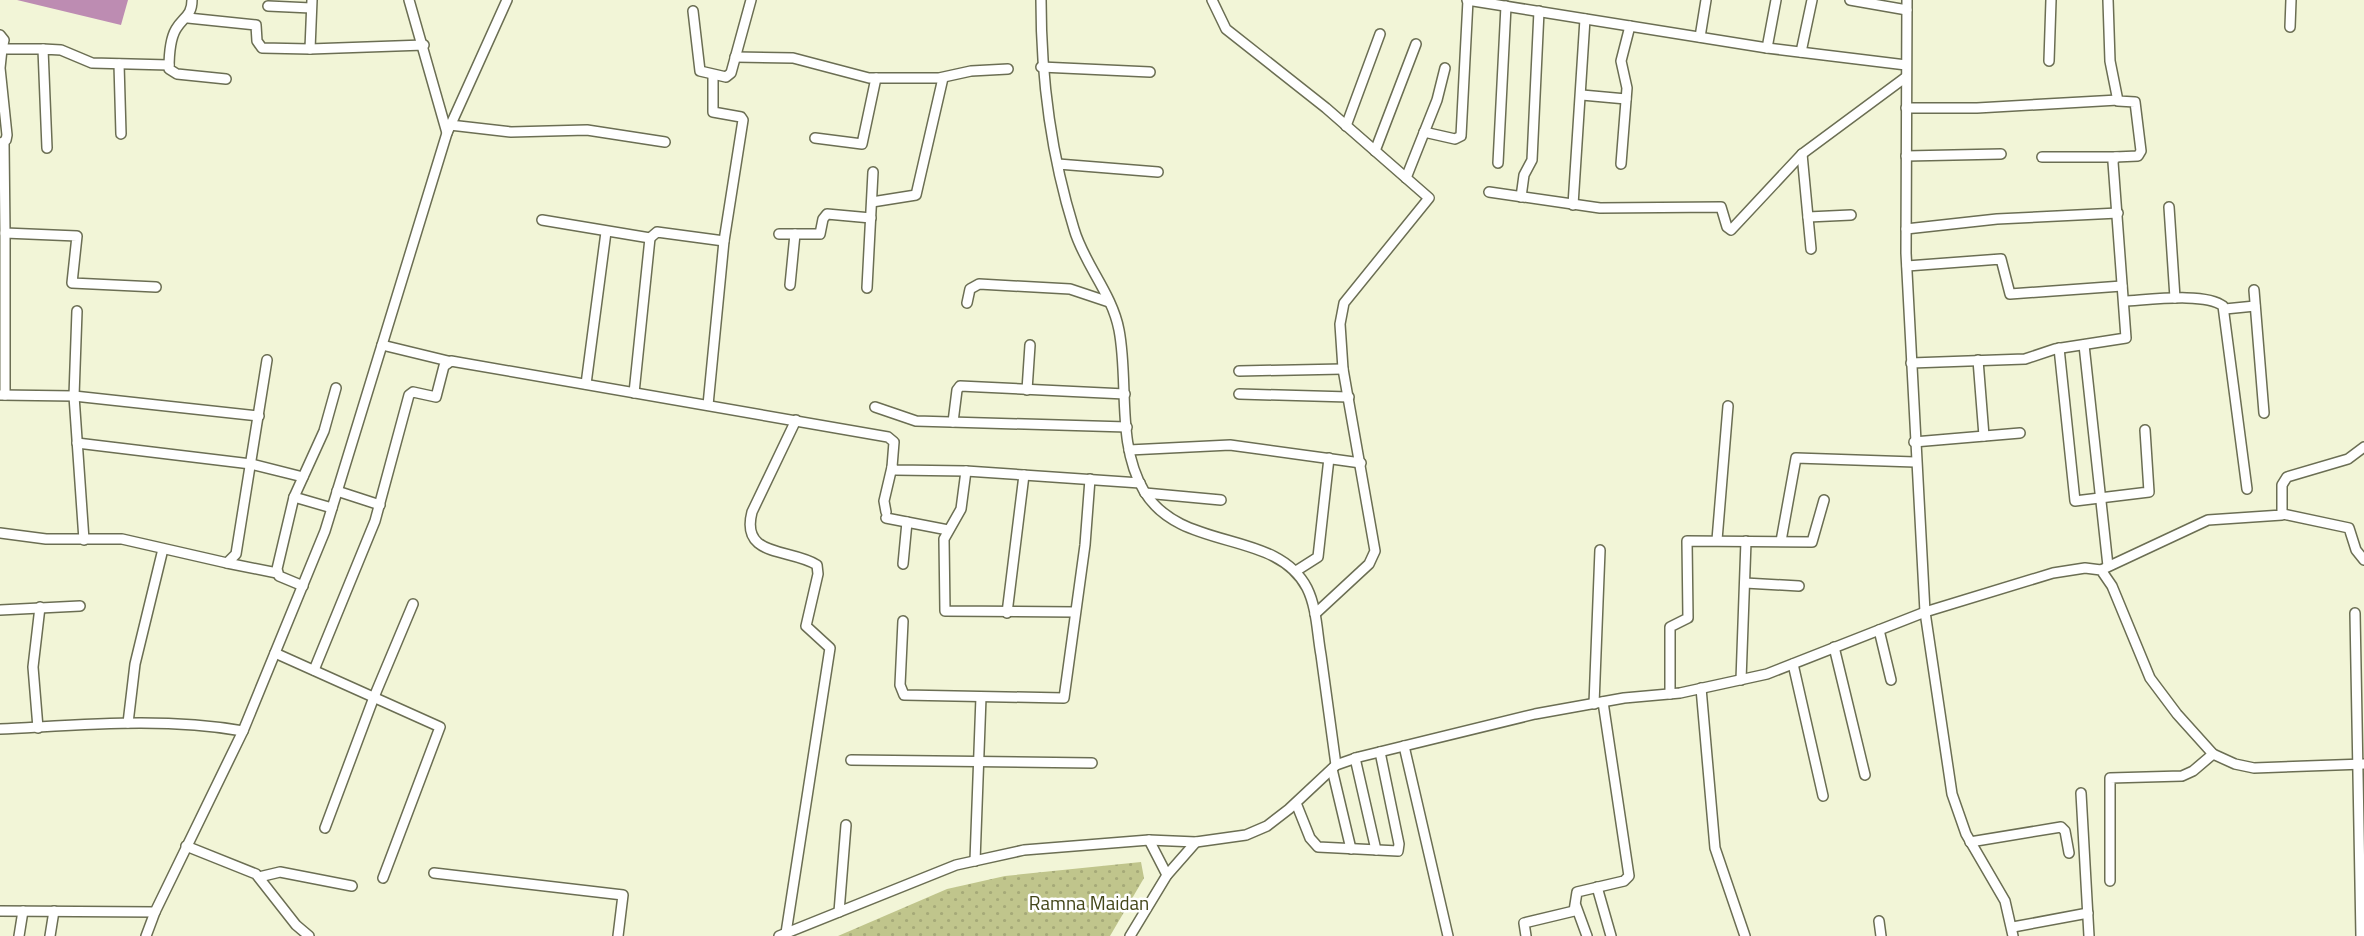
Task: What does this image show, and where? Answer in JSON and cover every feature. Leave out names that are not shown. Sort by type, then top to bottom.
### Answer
[{"type":"street","points":[[169,65],[177,28],[188,18],[192,0]]},
{"type":"street","points":[[409,0],[449,129]]},
{"type":"street","points":[[146,936],[186,846],[243,732],[303,586],[332,508],[449,129],[507,0]]},
{"type":"street","points":[[693,10],[700,70],[729,77],[751,0]]},
{"type":"street","points":[[1041,0],[1041,67],[1058,164],[1074,232],[1109,302],[1119,329],[1129,450],[1140,483],[1145,493],[1172,520],[1202,535],[1269,554],[1296,571],[1306,587],[1315,614],[1334,767],[1351,849]]},
{"type":"street","points":[[1212,0],[1226,29],[1346,126],[1429,198],[1344,303],[1340,324],[1343,369],[1375,551],[1369,564],[1315,614]]},
{"type":"street","points":[[1424,132],[1455,139],[1461,136],[1467,0],[1767,48],[1906,65]]},
{"type":"street","points":[[1700,37],[1706,0]]},
{"type":"street","points":[[1767,48],[1776,0]]},
{"type":"street","points":[[1801,52],[1812,0]]},
{"type":"street","points":[[1850,0],[1907,5],[1906,229],[1915,462],[1925,612],[1952,794],[1970,842],[2005,901],[2013,931],[2088,913]]},
{"type":"street","points":[[2049,61],[2051,0]]},
{"type":"street","points":[[2108,0],[2110,61],[2118,100]]},
{"type":"street","points":[[2290,27],[2291,0]]},
{"type":"street","points":[[268,6],[312,4],[310,49]]},
{"type":"street","points":[[1497,163],[1506,6]]},
{"type":"street","points":[[1521,197],[1524,175],[1532,160],[1539,11]]},
{"type":"street","points":[[188,18],[256,25],[257,41],[262,48],[424,45]]},
{"type":"street","points":[[1573,205],[1585,19]]},
{"type":"street","points":[[1620,164],[1627,81],[1621,61],[1629,26]]},
{"type":"street","points":[[1346,126],[1380,34]]},
{"type":"street","points":[[0,35],[4,40],[1,55],[7,114],[2,144],[5,233],[3,395],[74,396],[259,416]]},
{"type":"street","points":[[1375,151],[1416,44]]},
{"type":"street","points":[[1,55],[43,49],[61,50],[92,63],[169,65],[177,74],[226,79]]},
{"type":"street","points":[[43,49],[47,148]]},
{"type":"street","points":[[735,57],[793,58],[876,78],[943,78],[971,71],[1008,69]]},
{"type":"street","points":[[119,64],[121,134]]},
{"type":"street","points":[[1041,67],[1150,72]]},
{"type":"street","points":[[1406,178],[1445,68]]},
{"type":"street","points":[[708,405],[724,242],[743,120],[739,116],[713,112],[713,75]]},
{"type":"street","points":[[1489,191],[1573,205],[1623,209],[1721,207],[1727,228],[1731,230],[1802,153],[1906,77]]},
{"type":"street","points":[[815,138],[862,144],[876,78]]},
{"type":"street","points":[[872,202],[908,199],[916,195],[943,78]]},
{"type":"street","points":[[1582,95],[1626,99]]},
{"type":"street","points":[[1906,108],[1977,108],[2118,100],[2135,102],[2141,151],[2138,156],[2042,157]]},
{"type":"street","points":[[449,129],[511,132],[587,130],[665,142]]},
{"type":"street","points":[[1802,153],[1811,249]]},
{"type":"street","points":[[1906,156],[2001,154]]},
{"type":"street","points":[[1911,363],[2025,359],[2059,348],[2125,340],[2113,165],[2117,157]]},
{"type":"street","points":[[1058,164],[1158,172]]},
{"type":"street","points":[[867,288],[873,172]]},
{"type":"street","points":[[2169,207],[2175,298]]},
{"type":"street","points":[[1906,229],[1997,219],[2118,213]]},
{"type":"street","points":[[779,234],[820,234],[822,219],[827,214],[871,218]]},
{"type":"street","points":[[1808,217],[1851,215]]},
{"type":"street","points":[[542,220],[650,238]]},
{"type":"street","points":[[586,384],[606,232]]},
{"type":"street","points":[[634,393],[650,238],[657,232],[724,242]]},
{"type":"street","points":[[5,233],[77,236],[72,283],[156,287]]},
{"type":"street","points":[[790,285],[795,234]]},
{"type":"street","points":[[1907,265],[2001,259],[2007,292],[2012,294],[2122,286]]},
{"type":"street","points":[[967,303],[970,289],[979,284],[1070,289],[1109,302]]},
{"type":"street","points":[[2254,290],[2264,413]]},
{"type":"street","points":[[2124,301],[2175,298],[2214,301],[2225,309],[2255,306]]},
{"type":"street","points":[[2225,309],[2247,489]]},
{"type":"street","points":[[77,311],[74,396],[84,540]]},
{"type":"street","points":[[382,345],[448,361],[891,438],[894,442],[892,467],[884,501],[886,515],[948,530]]},
{"type":"street","points":[[1027,390],[1030,345]]},
{"type":"street","points":[[2084,345],[2101,500],[2104,568],[2150,678],[2177,714],[2213,754],[2235,764],[2254,768],[2361,764]]},
{"type":"street","points":[[2059,348],[2074,500],[2101,500],[2149,492],[2145,430]]},
{"type":"street","points":[[227,564],[236,554],[267,360]]},
{"type":"street","points":[[1978,360],[1984,436]]},
{"type":"street","points":[[314,670],[380,505],[410,395],[413,392],[437,396],[443,366],[448,361]]},
{"type":"street","points":[[1239,371],[1343,369]]},
{"type":"street","points":[[953,422],[957,390],[960,386],[1125,394]]},
{"type":"street","points":[[277,573],[294,498],[324,431],[336,388]]},
{"type":"street","points":[[1238,394],[1349,397]]},
{"type":"street","points":[[1717,540],[1728,406]]},
{"type":"street","points":[[876,407],[908,420],[1128,427]]},
{"type":"street","points":[[782,935],[830,651],[827,644],[806,626],[818,574],[817,565],[760,545],[752,538],[749,527],[752,512],[796,420]]},
{"type":"street","points":[[1914,442],[2020,433]]},
{"type":"street","points":[[77,443],[251,464],[303,477]]},
{"type":"street","points":[[1129,450],[1230,445],[1361,463]]},
{"type":"street","points":[[2283,514],[2282,485],[2287,477],[2348,459],[2364,447]]},
{"type":"street","points":[[1296,571],[1313,562],[1319,553],[1329,458]]},
{"type":"street","points":[[1781,541],[1796,458],[1915,462]]},
{"type":"street","points":[[892,467],[901,470],[965,471],[1140,483]]},
{"type":"street","points":[[965,471],[961,509],[948,530],[944,543],[945,611],[1075,612]]},
{"type":"street","points":[[1007,612],[1024,475]]},
{"type":"street","points":[[903,621],[902,693],[1064,698],[1090,479]]},
{"type":"street","points":[[337,491],[380,505]]},
{"type":"street","points":[[1145,493],[1221,500]]},
{"type":"street","points":[[294,498],[332,508]]},
{"type":"street","points":[[1670,694],[1671,627],[1688,618],[1686,542],[1814,541],[1824,500]]},
{"type":"street","points":[[782,935],[956,865],[1024,850],[1149,840],[1196,842],[1247,835],[1267,826],[1334,767],[1355,758],[1535,714],[1670,694],[1741,680],[1793,664],[1925,612],[2053,573],[2104,568],[2208,520],[2283,514],[2351,529],[2364,529]]},
{"type":"street","points":[[903,564],[907,522]]},
{"type":"street","points":[[2351,529],[2356,550],[2364,560]]},
{"type":"street","points":[[0,533],[84,540],[122,539],[277,573],[303,586]]},
{"type":"street","points":[[1741,680],[1746,541]]},
{"type":"street","points":[[128,723],[135,664],[163,549]]},
{"type":"street","points":[[1587,936],[1576,906],[1576,893],[1629,876],[1599,703],[1600,550]]},
{"type":"street","points":[[1745,583],[1799,586]]},
{"type":"street","points":[[325,828],[373,696],[413,604]]},
{"type":"street","points":[[0,610],[80,606]]},
{"type":"street","points":[[38,728],[33,667],[40,607]]},
{"type":"street","points":[[2355,613],[2361,764],[2361,936]]},
{"type":"street","points":[[1879,630],[1891,680]]},
{"type":"street","points":[[1834,647],[1865,775]]},
{"type":"street","points":[[275,653],[436,723],[441,729],[383,878]]},
{"type":"street","points":[[1793,664],[1823,796]]},
{"type":"street","points":[[1702,688],[1715,848],[1745,936]]},
{"type":"street","points":[[975,861],[981,697]]},
{"type":"street","points":[[0,729],[183,723],[243,732]]},
{"type":"street","points":[[1404,746],[1448,936]]},
{"type":"street","points":[[1296,803],[1315,845],[1395,852],[1399,847],[1380,752]]},
{"type":"street","points":[[2110,881],[2110,778],[2182,776],[2193,771],[2213,754]]},
{"type":"street","points":[[1355,758],[1376,850]]},
{"type":"street","points":[[852,760],[1092,763]]},
{"type":"street","points":[[2081,793],[2089,936]]},
{"type":"street","points":[[839,912],[846,825]]},
{"type":"street","points":[[1970,842],[2061,827],[2065,831],[2069,853]]},
{"type":"street","points":[[1149,840],[1167,875]]},
{"type":"street","points":[[1130,936],[1167,875],[1196,842]]},
{"type":"street","points":[[186,846],[246,868],[259,877],[305,935]]},
{"type":"street","points":[[259,877],[280,872],[352,886]]},
{"type":"street","points":[[434,873],[622,895],[618,936]]},
{"type":"street","points":[[1597,887],[1611,936]]},
{"type":"street","points":[[1526,936],[1524,923],[1571,912],[1576,906]]},
{"type":"street","points":[[0,911],[155,912]]},
{"type":"street","points":[[19,936],[23,911]]},
{"type":"street","points":[[50,936],[54,911]]},
{"type":"street","points":[[1879,920],[1881,936]]},
{"type":"green space","name":"Ramna Maidan","points":[[1141,862],[1144,878],[1110,936],[838,936],[947,889],[1005,876]]},
{"type":"shaded area","points":[[17,0],[128,0],[121,25]]}]
